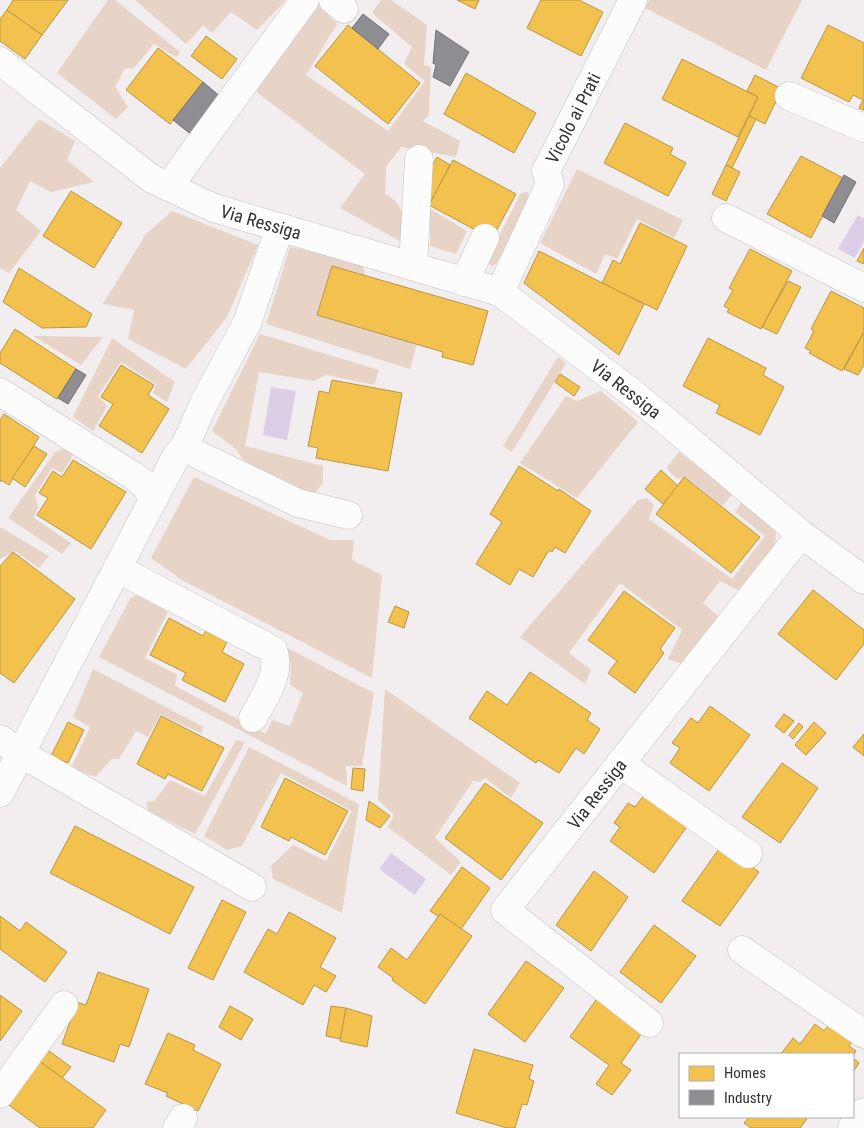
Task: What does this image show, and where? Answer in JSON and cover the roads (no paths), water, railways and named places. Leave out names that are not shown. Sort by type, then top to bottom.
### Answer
[{"type":"street","points":[[169,186],[305,0]]},
{"type":"street","name":"Vicolo ai Prati","points":[[500,292],[550,184],[546,171],[633,0]]},
{"type":"street","name":"Via Ressiga","points":[[0,61],[152,178],[214,208],[500,292],[635,395],[802,534],[864,580]]},
{"type":"street","points":[[789,96],[864,128]]},
{"type":"street","points":[[413,266],[419,159]]},
{"type":"street","points":[[726,218],[864,288]]},
{"type":"street","points":[[0,793],[10,746],[118,569],[154,498],[178,455],[184,448],[204,403],[247,323],[280,228]]},
{"type":"street","points":[[464,282],[485,238]]},
{"type":"street","points":[[0,392],[132,475],[144,484],[154,498]]},
{"type":"street","points":[[184,448],[298,503],[348,515]]},
{"type":"street","name":"Via Ressiga","points":[[649,1023],[505,910],[802,534]]},
{"type":"street","points":[[118,569],[274,650],[277,661],[276,671],[253,718]]},
{"type":"street","points":[[10,746],[252,887]]},
{"type":"street","points":[[620,763],[748,854]]},
{"type":"street","points":[[742,950],[864,1034]]},
{"type":"street","points":[[0,1094],[64,1005]]},
{"type":"street","points":[[852,1128],[864,1112]]}]
